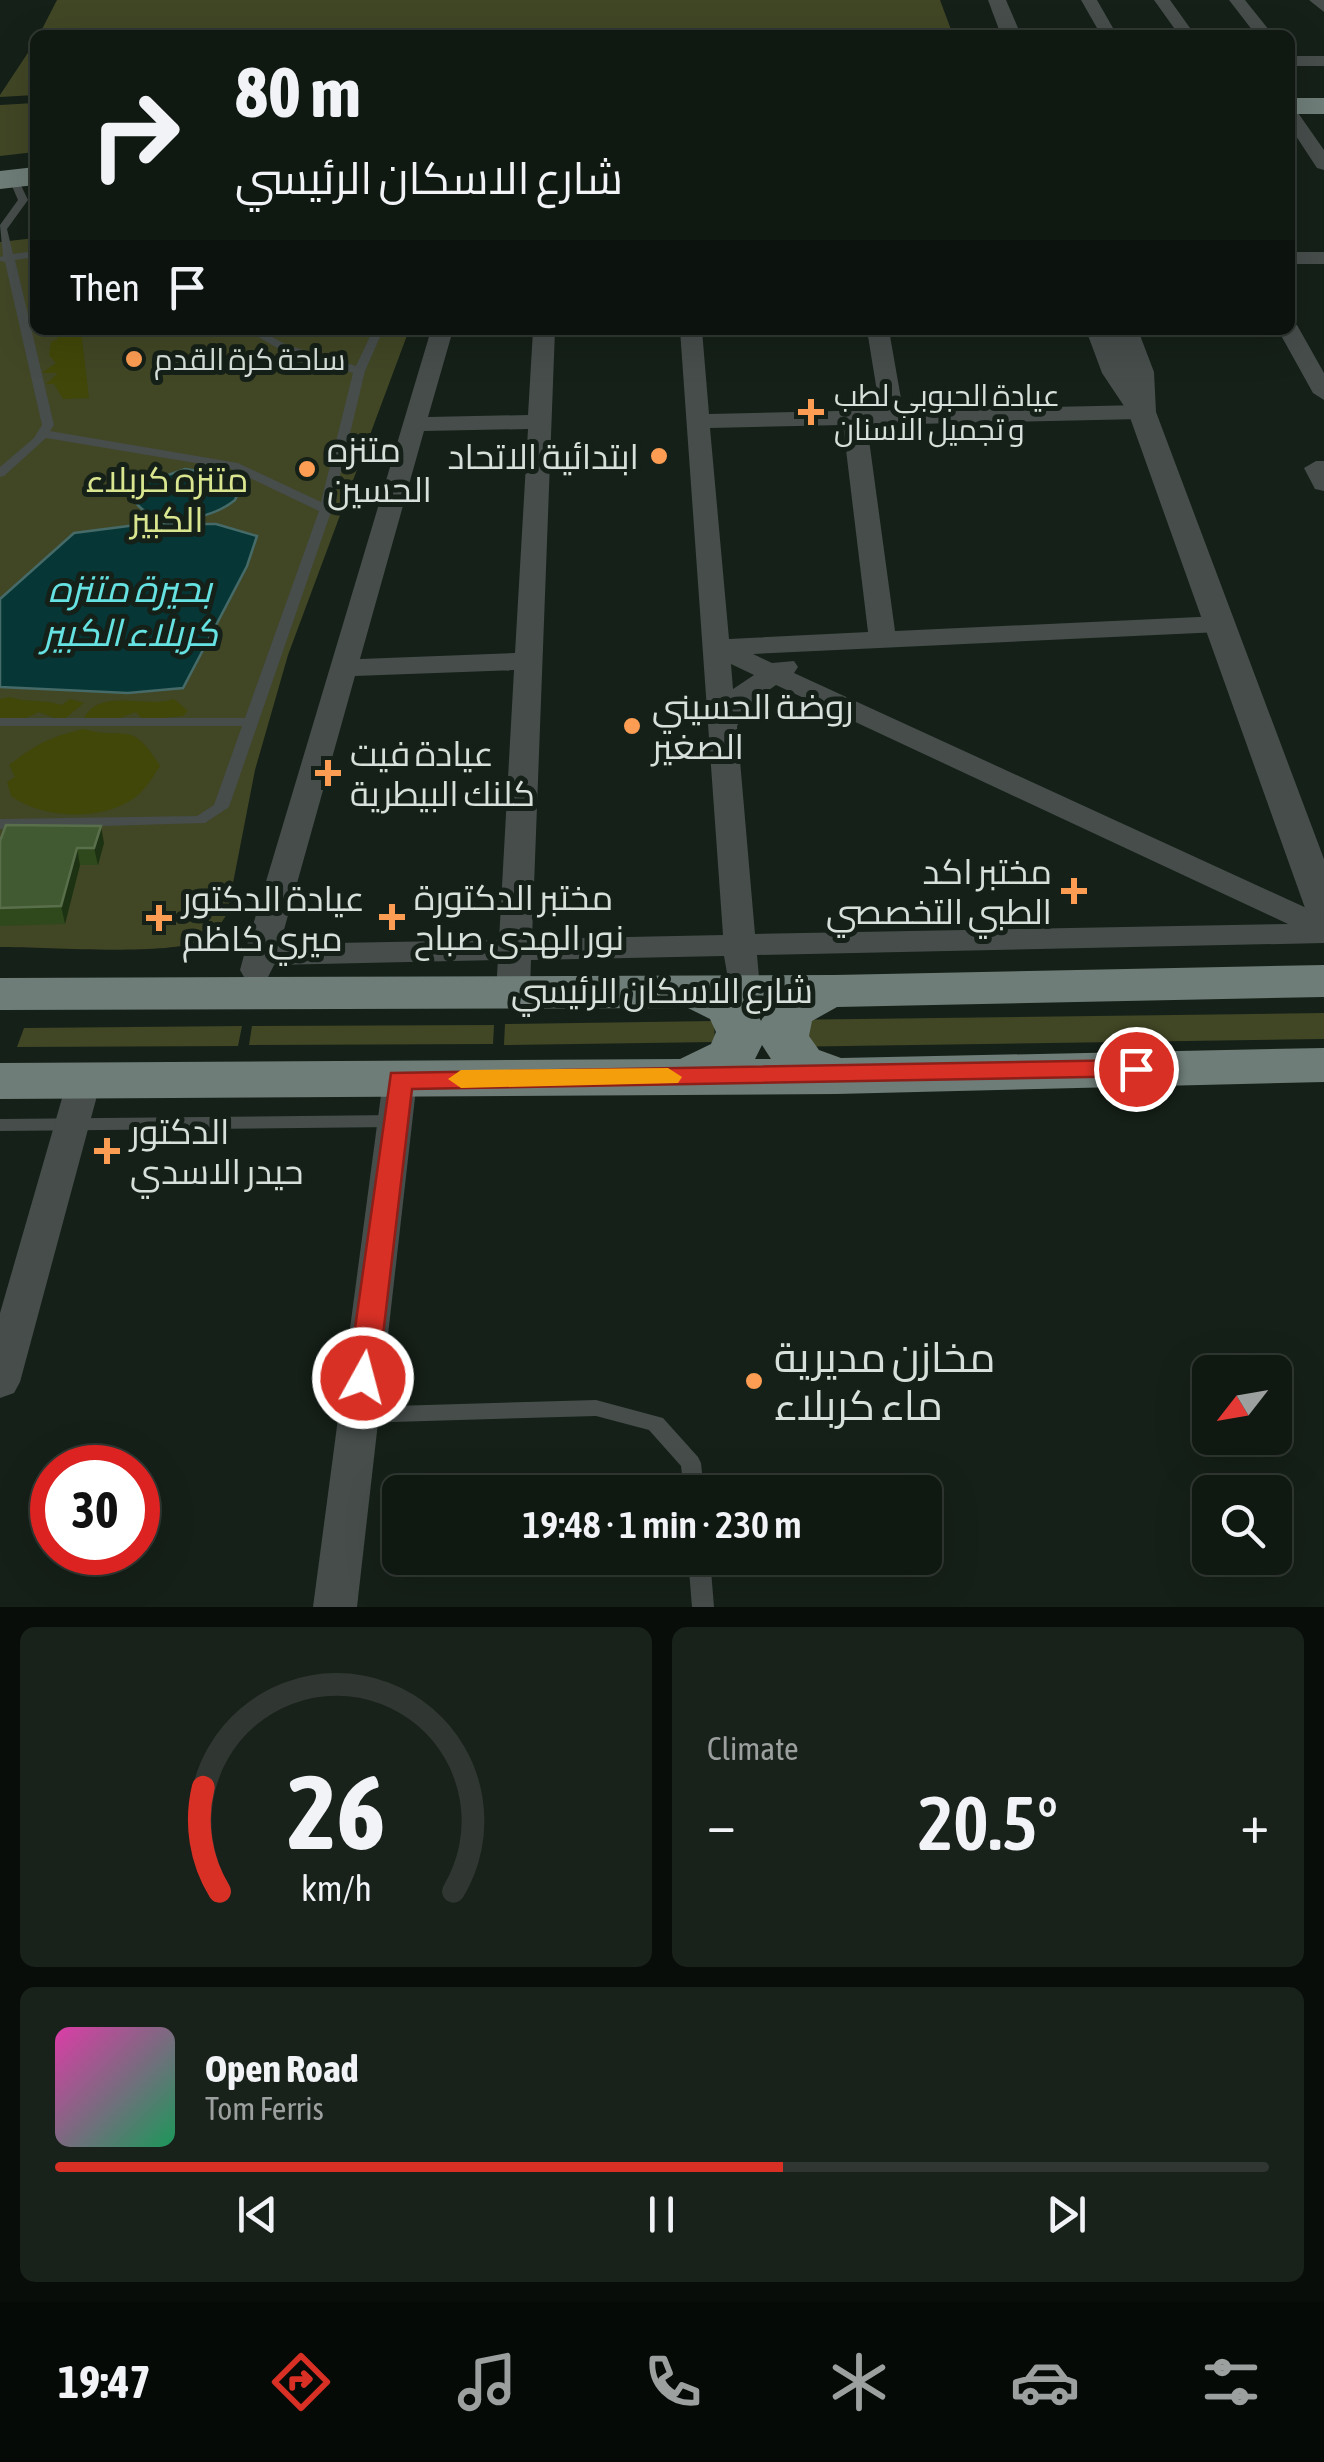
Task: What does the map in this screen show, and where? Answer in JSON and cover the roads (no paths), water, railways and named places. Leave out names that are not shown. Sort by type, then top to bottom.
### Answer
[{"type":"main road","points":[[1295,92],[1324,92]]},
{"type":"main road","points":[[1295,109],[1324,106]]},
{"type":"main road","name":"شارع الاسكان الرئيسي","points":[[0,994],[254,973],[514,969],[690,988],[741,967],[834,991],[1324,981]]},
{"type":"main road","points":[[688,1076],[706,1072],[732,1055],[742,1032],[732,1009],[690,988]]},
{"type":"main road","points":[[834,991],[801,1002],[789,1012],[783,1038],[801,1062],[836,1076]]},
{"type":"main road","points":[[0,1081],[78,1102],[397,1100],[688,1076],[1324,1065]]},
{"type":"street","points":[[997,0],[1009,30]]},
{"type":"street","points":[[1089,0],[1106,30]]},
{"type":"street","points":[[1162,0],[1183,30]]},
{"type":"street","points":[[1237,0],[1261,30]]},
{"type":"street","points":[[1318,0],[1324,8]]},
{"type":"street","points":[[1295,61],[1324,61]]},
{"type":"street","points":[[1295,118],[1324,164]]},
{"type":"street","points":[[1295,258],[1324,258]]},
{"type":"street","points":[[254,973],[441,335]]},
{"type":"street","points":[[544,335],[514,969],[741,967],[1324,931]]},
{"type":"street","points":[[691,335],[741,967]]},
{"type":"street","points":[[879,335],[892,417]]},
{"type":"street","points":[[1100,335],[1120,382],[1142,412],[1324,908]]},
{"type":"street","points":[[1127,335],[1142,372],[1142,412]]},
{"type":"street","points":[[1293,335],[1316,362],[1324,393]]},
{"type":"street","points":[[698,421],[1142,412]]},
{"type":"street","points":[[854,418],[884,640]]},
{"type":"street","points":[[414,424],[539,422]]},
{"type":"street","points":[[1324,468],[1316,468],[1324,484]]},
{"type":"street","points":[[716,648],[1220,624]]},
{"type":"street","points":[[722,726],[742,696],[772,674],[821,653],[884,640]]},
{"type":"street","points":[[716,648],[1324,931]]},
{"type":"street","points":[[342,668],[528,661]]},
{"type":"street","points":[[334,1607],[397,1100]]},
{"type":"street","points":[[0,1382],[9,1315],[78,1102]]},
{"type":"lane","points":[[17,173],[23,200],[2,229],[5,258],[30,320]]},
{"type":"lane","points":[[5,258],[30,255]]},
{"type":"lane","points":[[0,472],[45,434],[47,416],[33,335]]},
{"type":"lane","points":[[261,335],[284,347],[359,372]]},
{"type":"lane","points":[[0,824],[186,821],[214,815],[222,807],[326,508],[359,372],[376,335]]},
{"type":"lane","points":[[45,434],[234,466],[326,508]]},
{"type":"lane","points":[[0,722],[252,722]]},
{"type":"lane","points":[[0,1125],[78,1102]]},
{"type":"lane","points":[[358,1415],[596,1408],[656,1424],[691,1463],[692,1475]]},
{"type":"lane","points":[[700,1575],[703,1607]]},
{"type":"water","points":[[185,469],[229,476],[239,491],[235,500],[212,513],[183,520],[155,516],[134,500],[142,484]]},
{"type":"water","name":"بحيرة متنزه كربلاء الكبير","points":[[144,524],[216,524],[257,536],[247,566],[183,688],[128,693],[0,687],[0,599],[74,533]]},
{"type":"place","name":"ساحة كرة القدم","points":[[134,359]]},
{"type":"place","name":"عيادة الحبوبي لطب و تجميل الاسنان","points":[[811,412]]},
{"type":"place","name":"ابتدائية الاتحاد","points":[[659,456]]},
{"type":"place","name":"متنزه الحسين","points":[[307,469]]},
{"type":"place","name":"روضة الحسيني الصغير","points":[[632,726]]},
{"type":"place","name":"عيادة فيت كلنك البيطرية","points":[[328,773]]},
{"type":"place","name":"مختبر اكد الطبي التخصصي","points":[[1074,891]]},
{"type":"place","name":"مختبر الدكتورة نور الهدى صباح","points":[[392,917]]},
{"type":"place","name":"عيادة الدكتور ميري كاظم","points":[[159,918]]},
{"type":"place","name":"الدكتور حيدر الاسدي","points":[[107,1151]]},
{"type":"place","name":"مخازن مديرية ماء كربلاء","points":[[754,1381]]},
{"type":"park label","name":"متنزه كربلاء الكبير","points":[[167,499]]}]
